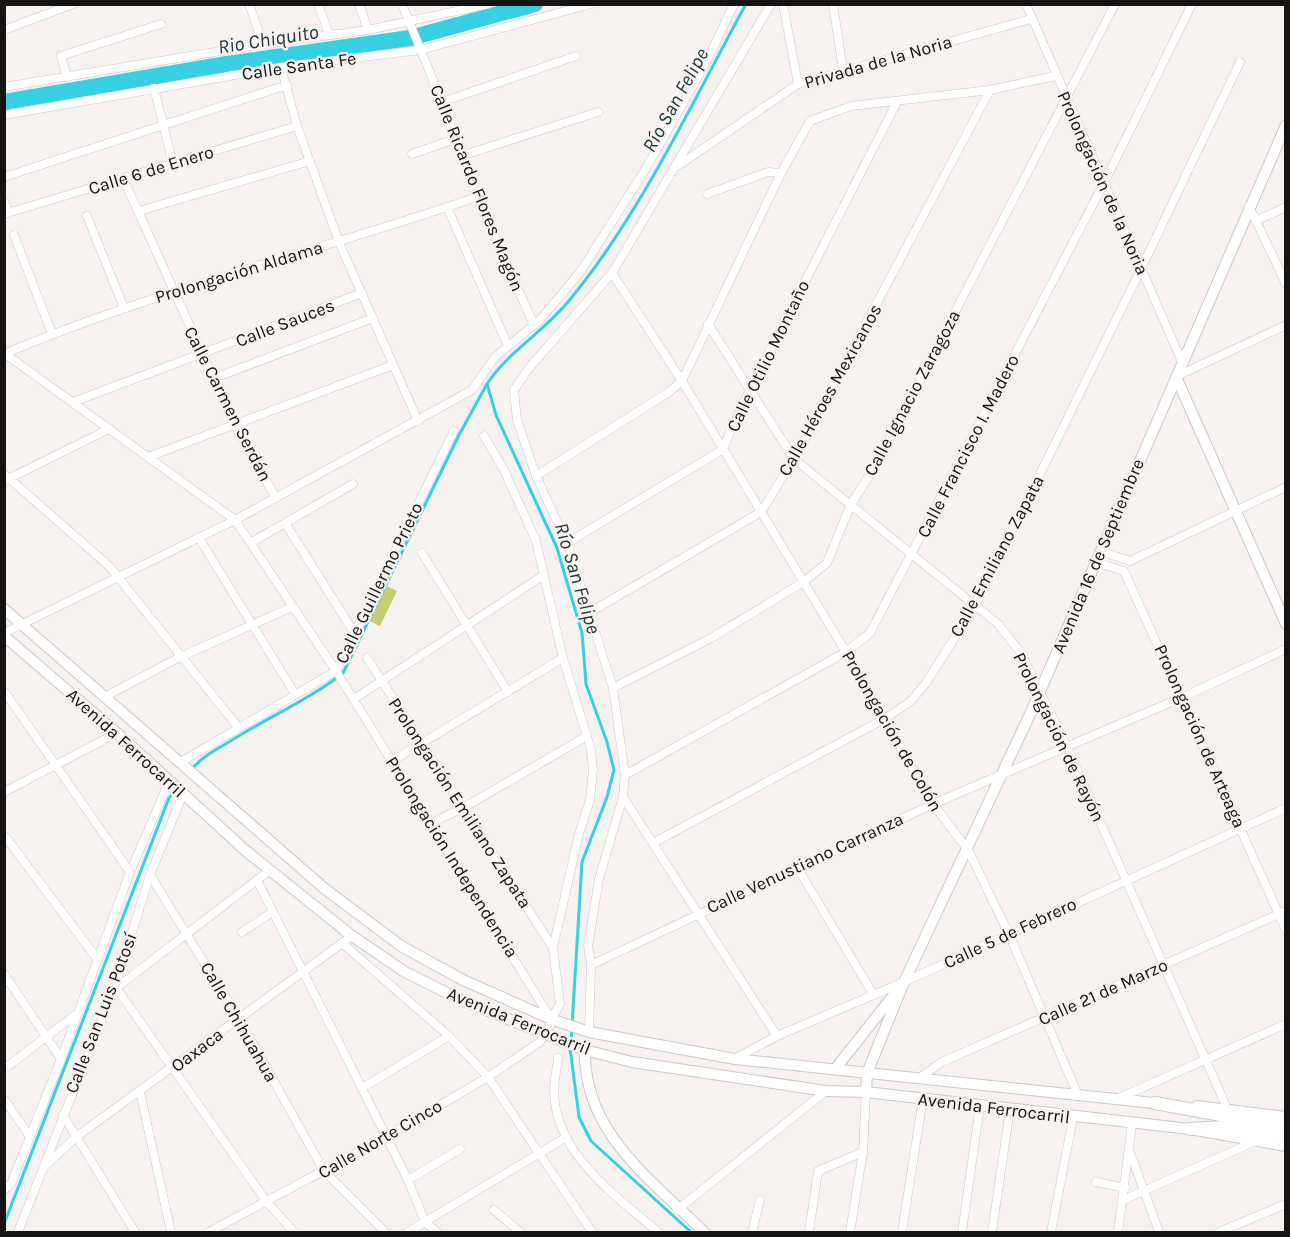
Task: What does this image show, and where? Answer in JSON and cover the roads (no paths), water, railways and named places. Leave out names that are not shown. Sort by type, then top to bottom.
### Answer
[{"type":"main road","name":"Avenida 16 de Septiembre","points":[[866,1092],[867,1073],[904,982],[968,850],[1040,691],[1286,125]]},
{"type":"main road","points":[[1176,377],[1286,624]]},
{"type":"main road","name":"Avenida Ferrocarril","points":[[4,609],[325,889],[401,946],[463,980],[551,1019],[584,1030],[735,1059],[1119,1098],[1286,1127]]},
{"type":"main road","name":"Avenida Ferrocarril","points":[[4,635],[270,870],[352,936],[405,972],[461,1000],[561,1042],[632,1062],[826,1092],[866,1092],[1010,1108],[1073,1118],[1190,1129],[1286,1146]]},
{"type":"main road","name":"Avenida 16 de Septiembre","points":[[836,1068],[904,982]]},
{"type":"main road","points":[[581,1049],[595,1108],[629,1161],[677,1210],[704,1233]]},
{"type":"main road","name":"Avenida Ferrocarril","points":[[1155,1103],[1227,1108],[1286,1117]]},
{"type":"main road","name":"Avenida Ferrocarril","points":[[1190,1129],[1226,1127],[1286,1135]]},
{"type":"street","points":[[4,30],[73,4]]},
{"type":"street","points":[[249,4],[262,44]]},
{"type":"street","points":[[318,4],[329,34]]},
{"type":"street","points":[[359,4],[368,30]]},
{"type":"street","points":[[402,4],[410,24]]},
{"type":"street","points":[[4,87],[262,44],[410,24],[461,8],[489,4]]},
{"type":"street","name":"Calle Santa Fe","points":[[4,115],[419,45],[591,4]]},
{"type":"street","points":[[4,635],[236,520],[469,393],[491,362],[534,325],[573,283],[645,170],[708,59],[734,4]]},
{"type":"street","points":[[584,1030],[591,965],[588,946],[599,879],[623,797],[625,775],[613,688],[567,543],[536,476],[517,420],[514,390],[529,368],[612,273],[677,167],[771,4]]},
{"type":"street","points":[[783,4],[798,84]]},
{"type":"street","points":[[833,4],[843,70]]},
{"type":"street","name":"Prolongación de la Noria","points":[[1026,4],[1055,76],[1105,181],[1140,271],[1182,362]]},
{"type":"street","name":"Calle Ignacio Zaragoza","points":[[613,688],[713,637],[802,583],[827,563],[850,506],[874,468],[1115,4]]},
{"type":"street","name":"Calle Francisco I. Madero","points":[[625,775],[846,652],[870,633],[1105,181],[1192,4]]},
{"type":"street","name":"Privada de la Noria","points":[[677,167],[798,84],[1031,19]]},
{"type":"street","points":[[67,77],[61,57],[161,24]]},
{"type":"street","name":"Calle Ricardo Flores Magón","points":[[410,24],[477,197],[534,325]]},
{"type":"street","points":[[442,102],[576,56]]},
{"type":"street","name":"Calle Emiliano Zapata","points":[[653,843],[884,719],[910,702],[926,683],[975,606],[1240,62]]},
{"type":"street","points":[[281,67],[297,126],[339,242],[418,421]]},
{"type":"street","points":[[536,476],[669,392],[682,381],[782,173],[810,121],[850,106],[990,90],[1055,76]]},
{"type":"street","points":[[4,177],[287,85]]},
{"type":"street","points":[[154,88],[173,164]]},
{"type":"street","name":"Calle Héroes Mexicanos","points":[[589,613],[761,512],[794,459],[990,90]]},
{"type":"street","name":"Calle Otilio Montaño","points":[[567,543],[722,450],[750,389],[897,102]]},
{"type":"street","points":[[461,156],[598,112]]},
{"type":"street","name":"Calle 6 de Enero","points":[[6,214],[297,126]]},
{"type":"street","points":[[412,154],[455,140]]},
{"type":"street","points":[[139,211],[310,161]]},
{"type":"street","points":[[707,194],[768,172],[782,173]]},
{"type":"street","name":"Calle Carmen Serdán","points":[[123,178],[212,379],[235,426],[276,498]]},
{"type":"street","name":"Prolongación Aldama","points":[[5,354],[52,334],[172,291],[339,242],[477,197]]},
{"type":"street","points":[[4,201],[6,214]]},
{"type":"street","points":[[1249,206],[1286,284]]},
{"type":"street","points":[[447,207],[508,346]]},
{"type":"street","points":[[1256,221],[1286,207]]},
{"type":"street","points":[[87,216],[124,308]]},
{"type":"street","points":[[14,235],[52,334]]},
{"type":"street","name":"Prolongación de Colón","points":[[612,273],[682,381],[802,583],[846,652],[933,804],[968,850],[1009,934],[1077,1094]]},
{"type":"street","name":"Calle Sauces","points":[[73,402],[362,293]]},
{"type":"street","points":[[212,379],[373,318]]},
{"type":"street","name":"Prolongación de Rayón","points":[[708,324],[794,459],[998,624],[1021,653],[1066,747],[1227,1108]]},
{"type":"street","points":[[1176,377],[1215,356],[1286,326]]},
{"type":"street","name":"Prolongación Independencia","points":[[5,354],[236,520],[339,675],[551,1019]]},
{"type":"street","points":[[148,457],[393,365]]},
{"type":"street","points":[[109,429],[6,478],[101,559],[238,727]]},
{"type":"street","name":"Calle Guillermo Prieto","points":[[187,768],[238,727],[295,694],[339,675],[355,633],[454,431]]},
{"type":"street","points":[[484,436],[504,470],[536,541],[563,658],[586,736],[593,770],[590,800],[579,834],[553,948],[560,1004],[551,1019],[546,1036]]},
{"type":"street","points":[[252,542],[352,484]]},
{"type":"street","points":[[1100,551],[1130,561],[1286,487]]},
{"type":"street","points":[[285,523],[355,633]]},
{"type":"street","points":[[199,538],[295,694]]},
{"type":"street","points":[[422,553],[508,692]]},
{"type":"street","name":"Prolongación de Arteaga","points":[[1095,562],[1124,571],[1282,912],[1286,930]]},
{"type":"street","points":[[354,699],[544,575]]},
{"type":"street","points":[[106,696],[180,657],[292,607]]},
{"type":"street","name":"Calle Venustiano Carranza","points":[[591,965],[699,912],[933,804],[1183,697],[1286,649]]},
{"type":"street","name":"Prolongación Emiliano Zapata","points":[[367,658],[420,745],[553,948]]},
{"type":"street","points":[[392,761],[563,658]]},
{"type":"street","points":[[4,691],[130,872]]},
{"type":"street","points":[[4,792],[117,733]]},
{"type":"street","points":[[431,823],[463,808],[586,736]]},
{"type":"street","name":"Calle San Luis Potosí","points":[[4,1190],[11,1184],[61,1059],[130,872],[176,788]]},
{"type":"street","name":"Calle San Luis Potosí","points":[[18,1233],[63,1115],[116,987],[176,788]]},
{"type":"street","points":[[623,797],[777,1036]]},
{"type":"street","name":"Calle 5 de Febrero","points":[[735,1059],[777,1036],[904,982],[1286,808]]},
{"type":"street","points":[[4,835],[98,960]]},
{"type":"street","points":[[797,867],[873,994]]},
{"type":"street","points":[[270,870],[116,987],[266,1201],[294,1233]]},
{"type":"street","name":"Calle Chihuahua","points":[[150,875],[188,933],[239,1019],[324,1171],[385,1233]]},
{"type":"street","points":[[257,880],[271,913],[408,1180],[425,1222],[437,1233]]},
{"type":"street","name":"Calle 21 de Marzo","points":[[922,1077],[942,1062],[1282,912]]},
{"type":"street","points":[[242,932],[271,913]]},
{"type":"street","name":"Oaxaca","points":[[43,1167],[76,1137],[352,936]]},
{"type":"street","points":[[342,943],[449,1036],[488,1077],[592,1233]]},
{"type":"street","points":[[4,974],[61,1059]]},
{"type":"street","points":[[4,1069],[48,1038],[76,1014]]},
{"type":"street","points":[[1119,1098],[1286,1024]]},
{"type":"street","points":[[362,1088],[449,1036]]},
{"type":"street","name":"Calle Norte Cinco","points":[[209,1233],[386,1137],[488,1077],[546,1036]]},
{"type":"street","points":[[558,1058],[554,1092],[565,1138],[589,1171],[655,1232]]},
{"type":"street","points":[[140,1092],[171,1233]]},
{"type":"street","points":[[677,1210],[826,1092]]},
{"type":"street","points":[[850,1233],[863,1152],[866,1092]]},
{"type":"street","points":[[902,1233],[924,1098]]},
{"type":"street","points":[[4,1099],[29,1135]]},
{"type":"street","points":[[962,1233],[980,1106]]},
{"type":"street","points":[[992,1233],[1010,1108]]},
{"type":"street","points":[[63,1115],[135,1233]]},
{"type":"street","points":[[1051,1233],[1073,1118]]},
{"type":"street","points":[[1118,1233],[1132,1124]]},
{"type":"street","points":[[408,1233],[565,1138]]},
{"type":"street","points":[[1123,1200],[1256,1142]]},
{"type":"street","points":[[408,1180],[460,1149]]},
{"type":"street","points":[[809,1233],[818,1171],[863,1152]]},
{"type":"street","points":[[1130,1152],[1159,1233]]},
{"type":"street","points":[[1096,1182],[1125,1188]]},
{"type":"street","points":[[752,1233],[760,1200]]},
{"type":"street","points":[[1219,1233],[1286,1204]]},
{"type":"street","points":[[494,1210],[520,1233]]},
{"type":"waterway","name":"Rio Chiquito","points":[[4,102],[227,64],[410,38],[535,4]]},
{"type":"waterway","name":"Río San Felipe","points":[[571,1042],[582,862],[607,797],[614,770],[607,742],[586,684],[582,633],[557,548],[496,415],[487,384],[505,362],[558,313],[593,270],[641,197],[746,4]]},
{"type":"waterway","points":[[192,769],[214,751],[316,692],[343,673],[459,435],[487,384]]},
{"type":"waterway","points":[[4,1224],[169,798],[175,791]]},
{"type":"waterway","name":"Río San Felipe","points":[[570,1048],[579,1117],[591,1141],[691,1232]]}]
